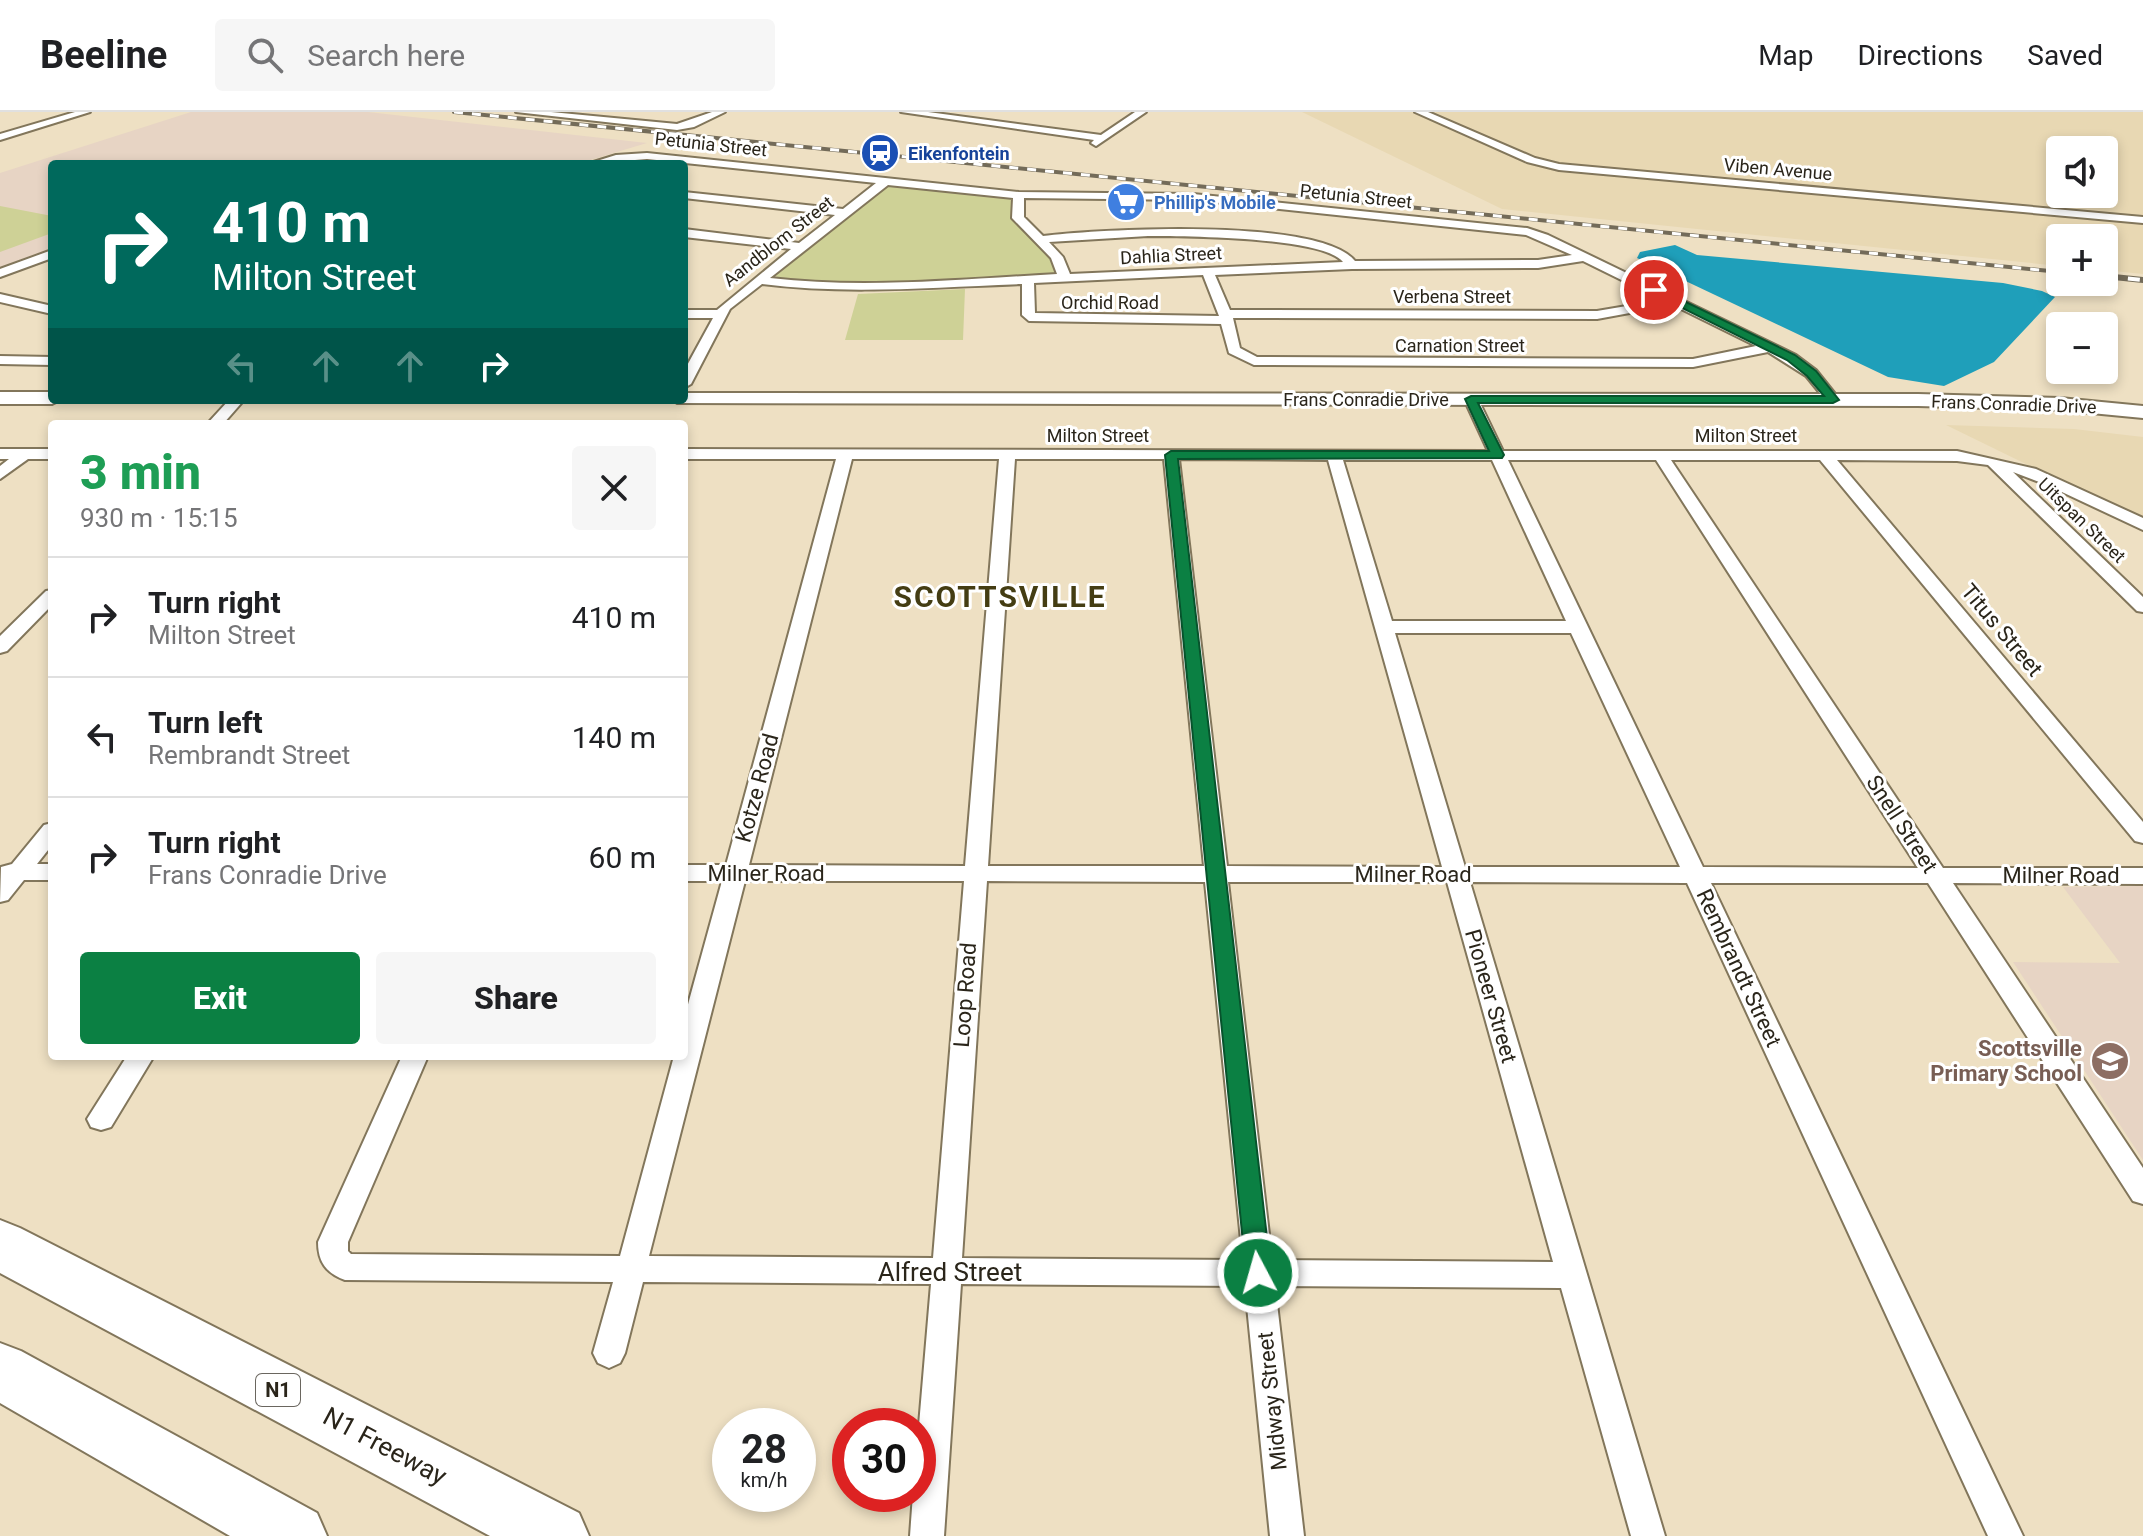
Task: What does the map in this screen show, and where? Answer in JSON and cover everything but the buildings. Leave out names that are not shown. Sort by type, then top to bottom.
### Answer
[{"type":"highway","name":"N1 Freeway","points":[[0,1245],[556,1536]]},
{"type":"highway","points":[[0,1371],[294,1536]]},
{"type":"street","points":[[0,137],[85,112]]},
{"type":"street","points":[[521,112],[672,127],[691,125],[720,112]]},
{"type":"street","points":[[906,112],[1099,141],[1141,112]]},
{"type":"street","name":"Viben Avenue","points":[[1420,112],[1531,160],[1567,168],[2143,220]]},
{"type":"street","points":[[0,129],[17,132]]},
{"type":"street","name":"Petunia Street","points":[[609,160],[647,156],[685,160]]},
{"type":"street","name":"Petunia Street","points":[[688,160],[1019,195],[1193,197],[1505,229],[1544,237],[1800,363],[1833,400]]},
{"type":"street","name":"Aandblom Street","points":[[688,376],[719,314],[886,181]]},
{"type":"street","points":[[688,195],[844,213]]},
{"type":"street","points":[[1019,195],[1018,218],[1057,257],[1065,278]]},
{"type":"street","points":[[1040,240],[1106,232],[1205,233],[1328,247],[1343,254],[1352,265]]},
{"type":"street","points":[[688,233],[800,247]]},
{"type":"street","points":[[688,244],[701,235]]},
{"type":"street","points":[[0,273],[48,257]]},
{"type":"street","name":"Dahlia Street","points":[[758,280],[836,288],[1352,265],[1538,264],[1586,257]]},
{"type":"street","name":"Carnation Street","points":[[1208,272],[1238,355],[1265,363],[1693,363],[1771,347]]},
{"type":"street","name":"Orchid Road","points":[[1028,280],[1028,309],[1029,315],[1034,318],[1226,317]]},
{"type":"street","points":[[0,298],[48,309]]},
{"type":"street","name":"Verbena Street","points":[[1226,317],[1597,315],[1676,301]]},
{"type":"street","points":[[688,314],[719,314]]},
{"type":"street","points":[[0,360],[48,361]]},
{"type":"street","points":[[0,398],[48,398]]},
{"type":"street","name":"Frans Conradie Drive","points":[[688,399],[1989,401],[2143,412]]},
{"type":"street","name":"Rembrandt Street","points":[[1471,399],[2006,1536]]},
{"type":"street","points":[[219,420],[233,404]]},
{"type":"street","points":[[0,454],[48,454]]},
{"type":"street","points":[[0,474],[24,454]]},
{"type":"street","name":"Milton Street","points":[[688,454],[1946,456],[1992,461],[2038,474],[2143,525]]},
{"type":"street","name":"Kotze Road","points":[[688,1047],[845,455]]},
{"type":"street","name":"Loop Road","points":[[927,1536],[1007,455]]},
{"type":"street","name":"Midway Street","points":[[1171,455],[1287,1536]]},
{"type":"street","name":"Pioneer Street","points":[[1334,455],[1648,1536]]},
{"type":"street","name":"Snell Street","points":[[1660,455],[2143,1192]]},
{"type":"street","name":"Titus Street","points":[[1824,455],[2143,836]]},
{"type":"street","name":"Uitspan Street","points":[[1992,461],[2143,607]]},
{"type":"street","points":[[0,647],[48,599]]},
{"type":"street","points":[[1384,627],[1579,627]]},
{"type":"street","points":[[0,894],[9,872],[48,834]]},
{"type":"street","points":[[9,872],[48,872]]},
{"type":"street","name":"Milner Road","points":[[688,873],[2143,876]]},
{"type":"street","points":[[101,1119],[138,1060]]},
{"type":"street","name":"Alfred Street","points":[[413,1060],[333,1242],[333,1256],[351,1269],[1572,1275]]},
{"type":"street","name":"Kotze Road","points":[[609,1353],[685,1060]]},
{"type":"shaded area","points":[[191,112],[368,112],[647,143],[590,160],[48,160],[48,249],[0,267],[0,173]]},
{"type":"shaded area","points":[[1302,112],[2143,112],[2143,274],[2118,271],[2118,224],[2046,224],[2046,265],[1502,209]]},
{"type":"shaded area","points":[[1946,425],[2074,429],[2143,437],[2143,521]]},
{"type":"shaded area","name":"Scottsville Primary School","points":[[2143,886],[2143,1160],[2013,962],[2120,963],[2063,887]]},
{"type":"green space","points":[[891,185],[1010,197],[1016,222],[1052,259],[1058,272],[1048,276],[853,285],[784,280],[775,276],[883,187]]},
{"type":"green space","points":[[0,206],[48,215],[48,234],[0,252]]},
{"type":"green space","points":[[965,289],[963,340],[845,340],[858,294]]},
{"type":"water","points":[[1675,245],[1697,255],[2003,283],[2042,291],[2046,296],[2055,297],[1994,362],[1944,386],[1888,377],[1637,258],[1640,252]]},
{"type":"railway","points":[[454,112],[2046,271]]},
{"type":"railway","points":[[2118,277],[2143,280]]},
{"type":"place","name":"Eikenfontein","points":[[880,153]]},
{"type":"place","name":"Phillip's Mobile","points":[[1126,202]]},
{"type":"place","name":"Scottsville Primary School","points":[[2110,1061]]},
{"type":"district","name":"SCOTTSVILLE","points":[[1000,596]]},
{"type":"route","points":[[1258,1273],[1171,455],[1497,455],[1471,399],[1833,400],[1800,363],[1654,290]]}]
